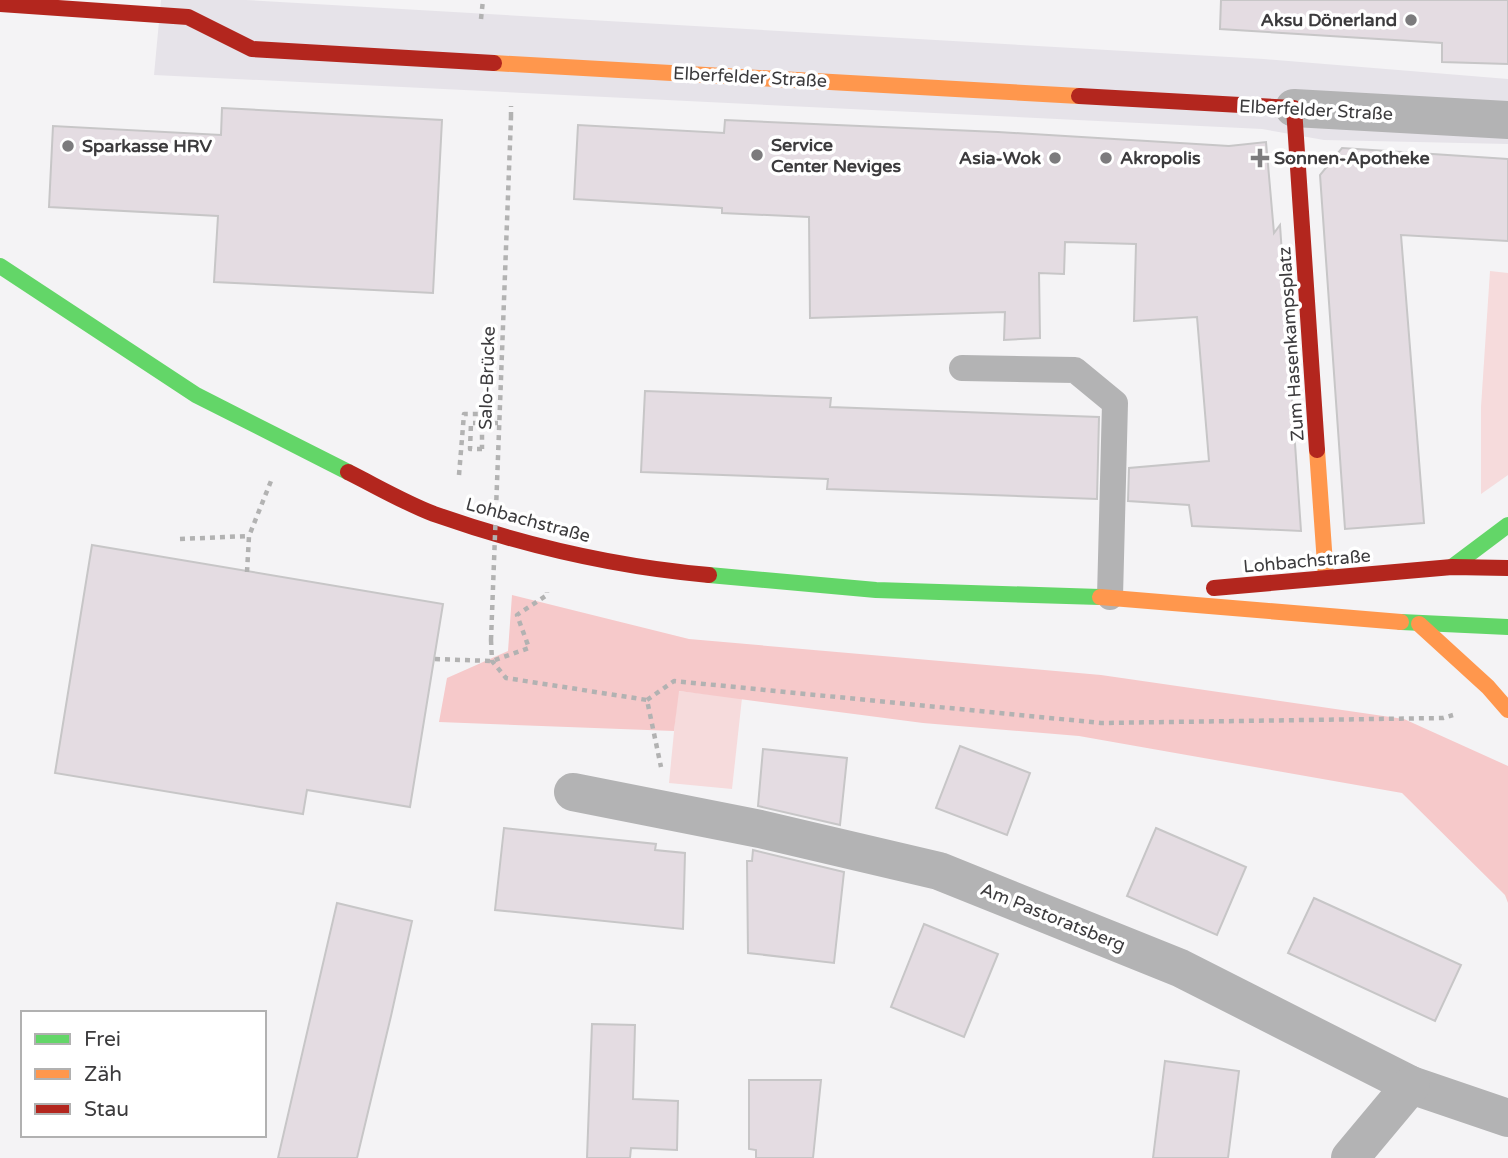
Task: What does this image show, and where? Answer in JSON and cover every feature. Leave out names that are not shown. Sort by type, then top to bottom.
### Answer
[{"type":"main road","name":"Elberfelder Straße","points":[[0,5],[66,7],[188,17],[252,49],[1294,108]]},
{"type":"main road","name":"Zum Hasenkampsplatz","points":[[1294,108],[1326,578]]},
{"type":"main road","name":"Lohbachstraße","points":[[0,266],[195,395],[432,513],[548,548],[673,572],[876,590],[1110,597],[1419,624],[1508,627]]},
{"type":"main road","points":[[1452,567],[1508,524]]},
{"type":"main road","name":"Lohbachstraße","points":[[1110,597],[1452,567],[1508,568]]},
{"type":"main road","points":[[1419,624],[1506,707]]},
{"type":"street","name":"Elberfelder Straße","points":[[1294,108],[1508,120]]},
{"type":"street","name":"Am Pastoratsberg","points":[[573,792],[760,829],[939,871],[1180,968],[1411,1085],[1508,1118]]},
{"type":"street","points":[[1350,1158],[1411,1085]]},
{"type":"lane","points":[[962,368],[1075,370],[1115,403],[1110,597]]},
{"type":"path","points":[[482,14],[483,0]]},
{"type":"path","name":"Salo-Brücke","points":[[492,661],[510,117]]},
{"type":"path","points":[[455,521],[464,414],[482,414],[482,449],[470,449],[471,423],[500,423]]},
{"type":"path","points":[[247,572],[249,536],[287,442]]},
{"type":"path","points":[[180,540],[249,536]]},
{"type":"path","points":[[435,659],[492,661],[529,648],[517,615],[547,595]]},
{"type":"path","points":[[492,661],[506,678],[647,700],[674,681],[1101,723],[1443,718],[1506,707]]},
{"type":"path","points":[[647,700],[671,813]]},
{"type":"shaded area","points":[[161,0],[246,0],[1264,59],[1508,79],[1508,144],[1324,140],[1262,129],[154,75]]},
{"type":"shaded area","points":[[1490,271],[1508,273],[1508,475],[1481,494],[1481,407]]},
{"type":"shaded area","points":[[512,595],[689,639],[1101,675],[1404,719],[1508,766],[1508,903],[1505,895],[1402,793],[1079,736],[923,723],[679,691],[674,731],[439,722],[447,678],[508,651]]},
{"type":"shaded area","points":[[678,691],[742,698],[732,789],[669,783]]},
{"type":"building","points":[[1221,0],[1508,0],[1508,64],[1442,62],[1442,43],[1220,29]]},
{"type":"building","points":[[222,108],[442,120],[433,293],[214,282],[218,216],[49,207],[53,126],[221,135]]},
{"type":"building","points":[[725,120],[1229,146],[1266,142],[1274,233],[1280,225],[1301,531],[1192,526],[1189,505],[1128,501],[1129,468],[1209,461],[1197,317],[1134,321],[1136,244],[1065,242],[1064,274],[1039,273],[1040,338],[1004,340],[1005,312],[810,318],[809,217],[722,213],[722,208],[574,199],[578,125],[724,133]]},
{"type":"building","points":[[1342,148],[1508,159],[1508,241],[1401,235],[1424,523],[1345,529],[1320,175]]},
{"type":"building","points":[[645,391],[831,398],[830,407],[1099,417],[1097,499],[827,489],[828,479],[641,472]]},
{"type":"building","points":[[92,545],[443,604],[410,807],[307,790],[303,814],[55,773]]},
{"type":"building","points":[[960,746],[1030,773],[1007,835],[936,808]]},
{"type":"building","points":[[763,749],[847,758],[840,825],[758,806]]},
{"type":"building","points":[[504,828],[656,844],[655,850],[685,853],[683,929],[495,910]]},
{"type":"building","points":[[1156,828],[1246,867],[1217,935],[1127,896]]},
{"type":"building","points":[[753,850],[844,872],[834,963],[748,953],[747,861],[752,861]]},
{"type":"building","points":[[1314,898],[1461,965],[1435,1021],[1288,953]]},
{"type":"building","points":[[337,903],[412,921],[391,1016],[357,1158],[278,1158]]},
{"type":"building","points":[[924,924],[998,954],[964,1037],[891,1007]]},
{"type":"building","points":[[592,1024],[635,1025],[633,1099],[678,1101],[677,1150],[631,1148],[630,1158],[587,1158]]},
{"type":"building","points":[[1165,1061],[1239,1071],[1228,1158],[1153,1158]]},
{"type":"building","points":[[749,1080],[821,1080],[813,1158],[756,1158],[756,1150],[749,1149]]},
{"type":"traffic: fast","points":[[0,266],[196,395],[348,472]]},
{"type":"traffic: fast","points":[[1452,567],[1508,525]]},
{"type":"traffic: fast","points":[[709,575],[876,590],[1100,597]]},
{"type":"traffic: fast","points":[[1401,622],[1508,627]]},
{"type":"traffic: slow","points":[[494,63],[1079,96]]},
{"type":"traffic: slow","points":[[1317,450],[1326,578]]},
{"type":"traffic: slow","points":[[1100,597],[1401,622]]},
{"type":"traffic: slow","points":[[1419,624],[1488,687],[1508,710]]},
{"type":"traffic: jam","points":[[0,4],[188,17],[252,49],[494,63]]},
{"type":"traffic: jam","points":[[1079,96],[1294,108],[1317,450]]},
{"type":"traffic: jam","points":[[348,472],[423,510],[535,545],[604,560],[709,575]]},
{"type":"traffic: jam","points":[[1214,588],[1452,567],[1508,568]]},
{"type":"place","name":"Aksu Dönerland","points":[[1411,20]]},
{"type":"place","name":"Sparkasse HRV","points":[[68,146]]},
{"type":"place","name":"Service Center Neviges","points":[[757,155]]},
{"type":"place","name":"Asia-Wok","points":[[1055,158]]},
{"type":"place","name":"Akropolis","points":[[1106,158]]},
{"type":"place","name":"Sonnen-Apotheke","points":[[1260,158]]}]
